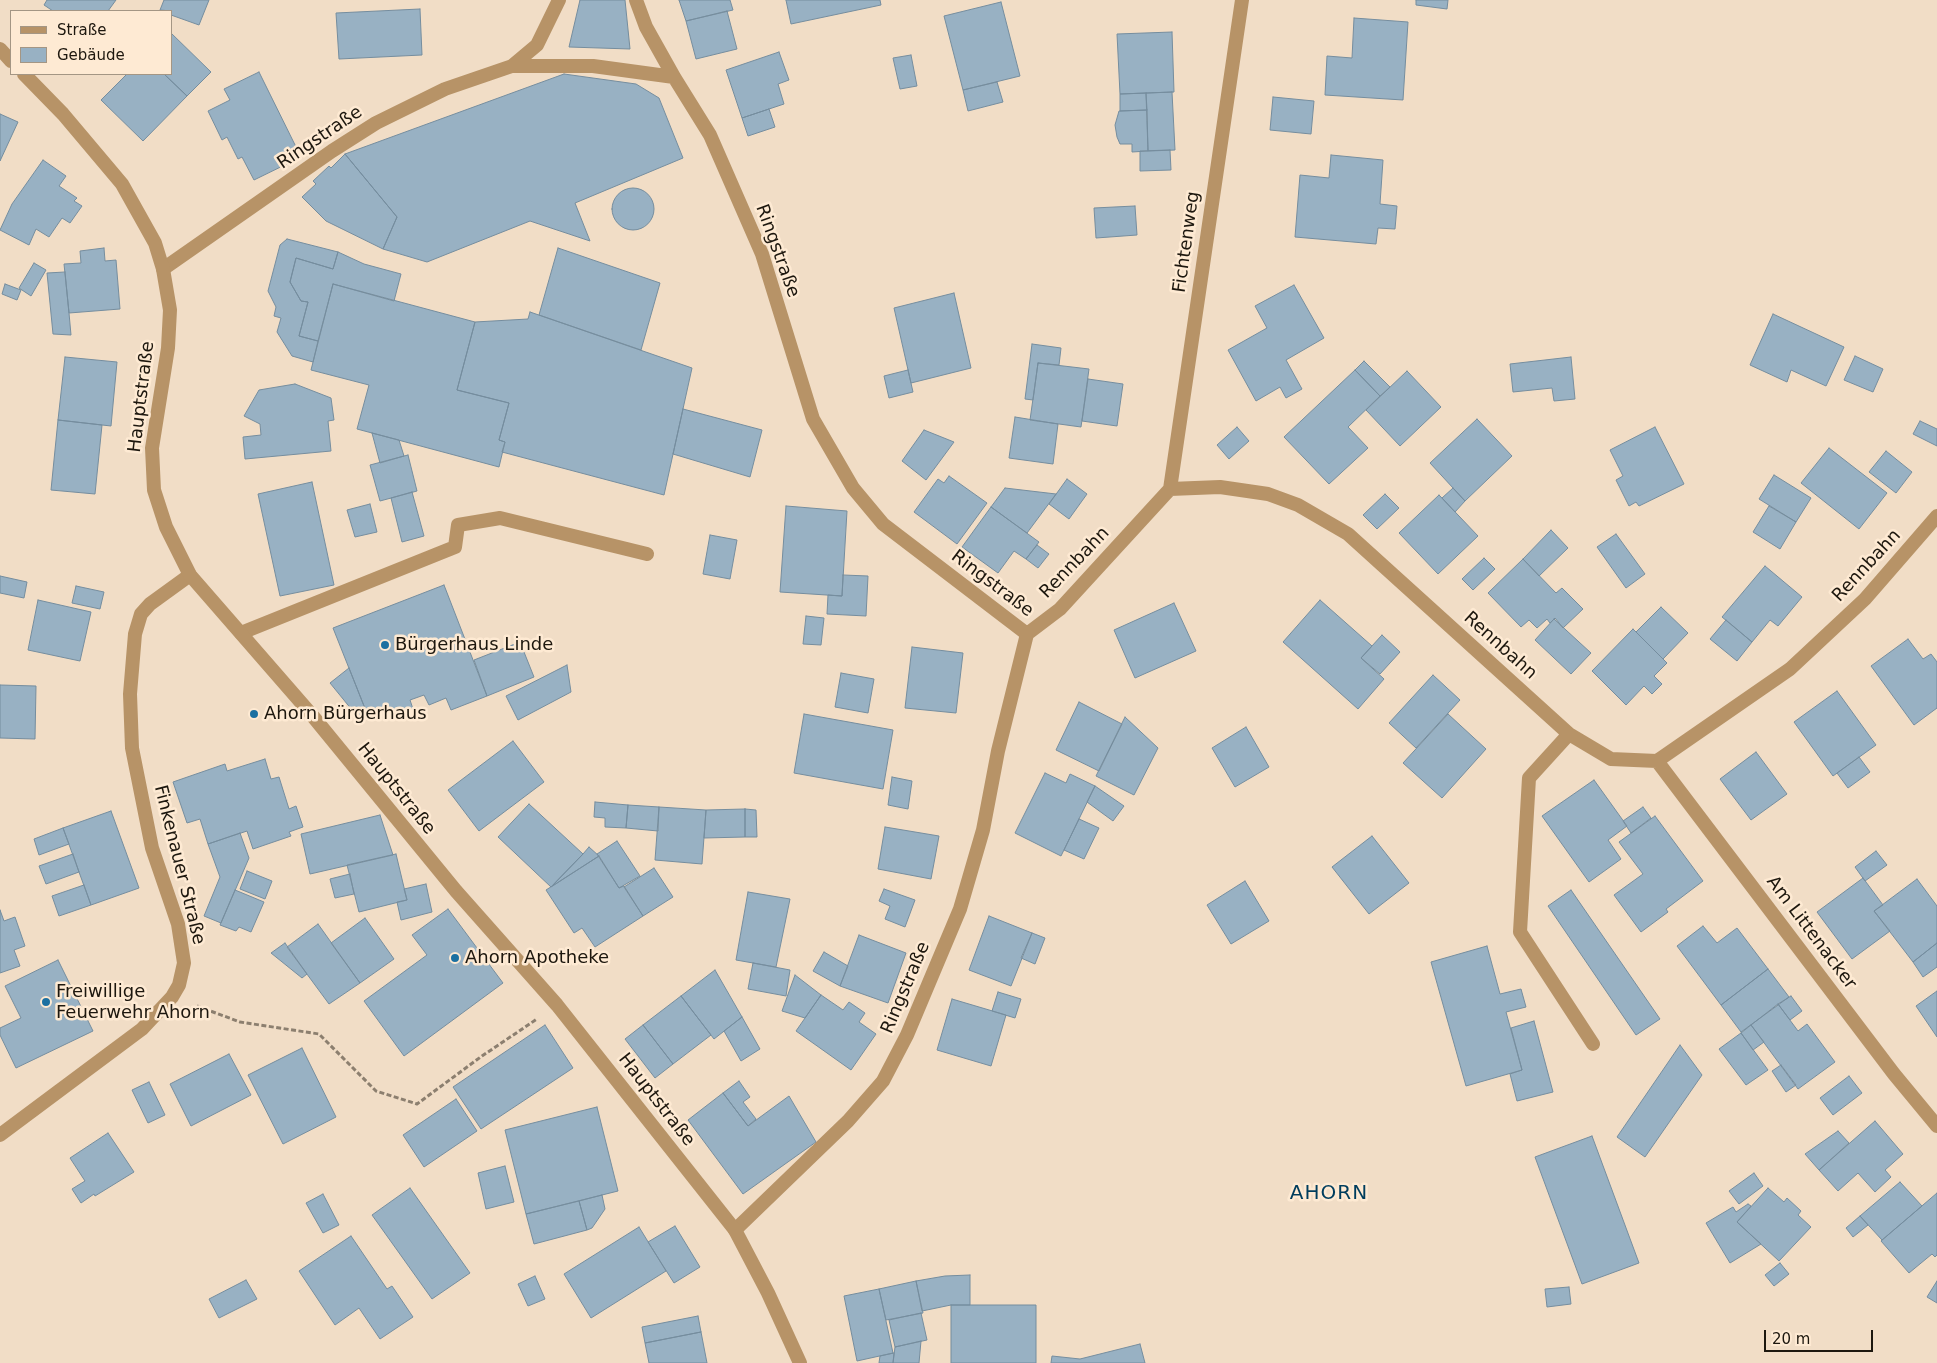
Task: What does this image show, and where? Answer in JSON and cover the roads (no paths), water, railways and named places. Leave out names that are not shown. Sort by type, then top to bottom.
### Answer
[{"type":"street","name":"Ringstraße","points":[[512,66],[537,45],[558,0]]},
{"type":"street","name":"Ringstraße","points":[[636,0],[646,27],[674,78],[710,135],[762,254],[813,419],[853,488],[884,524],[1027,634],[998,751],[983,830],[960,909],[907,1035],[883,1081],[848,1121],[735,1230]]},
{"type":"street","name":"Fichtenweg","points":[[1170,489],[1242,0]]},
{"type":"street","points":[[0,49],[10,60]]},
{"type":"street","name":"Ringstraße","points":[[163,269],[332,151],[376,124],[445,89],[512,66],[593,66],[674,78]]},
{"type":"street","name":"Hauptstraße","points":[[25,75],[63,114],[122,184],[155,243],[163,269],[170,310],[168,348],[152,448],[154,490],[166,527],[190,575],[311,714],[456,891],[557,1006],[735,1230],[768,1294],[800,1363]]},
{"type":"street","name":"Rennbahn","points":[[1027,634],[1060,609],[1170,489],[1220,487],[1268,494],[1298,505],[1348,534],[1569,734],[1611,760],[1658,761],[1790,669],[1865,599],[1937,516]]},
{"type":"street","points":[[241,633],[455,547],[458,525],[500,518],[648,554]]},
{"type":"street","name":"Finkenauer Straße","points":[[0,1135],[142,1030],[172,997],[179,985],[184,963],[178,924],[152,848],[132,748],[130,694],[135,634],[141,614],[150,604],[190,575]]},
{"type":"street","points":[[1569,734],[1530,778],[1520,932],[1593,1044]]},
{"type":"street","name":"Am Littenacker","points":[[1658,761],[1888,1067],[1937,1126]]},
{"type":"place","name":"Bürgerhaus Linde","points":[[385,645]]},
{"type":"place","name":"Ahorn Bürgerhaus","points":[[254,714]]},
{"type":"place","name":"Ahorn Apotheke","points":[[455,958]]},
{"type":"place","name":"Freiwillige Feuerwehr Ahorn","points":[[46,1002]]},
{"type":"district","name":"AHORN","points":[[1329,1194]]}]
